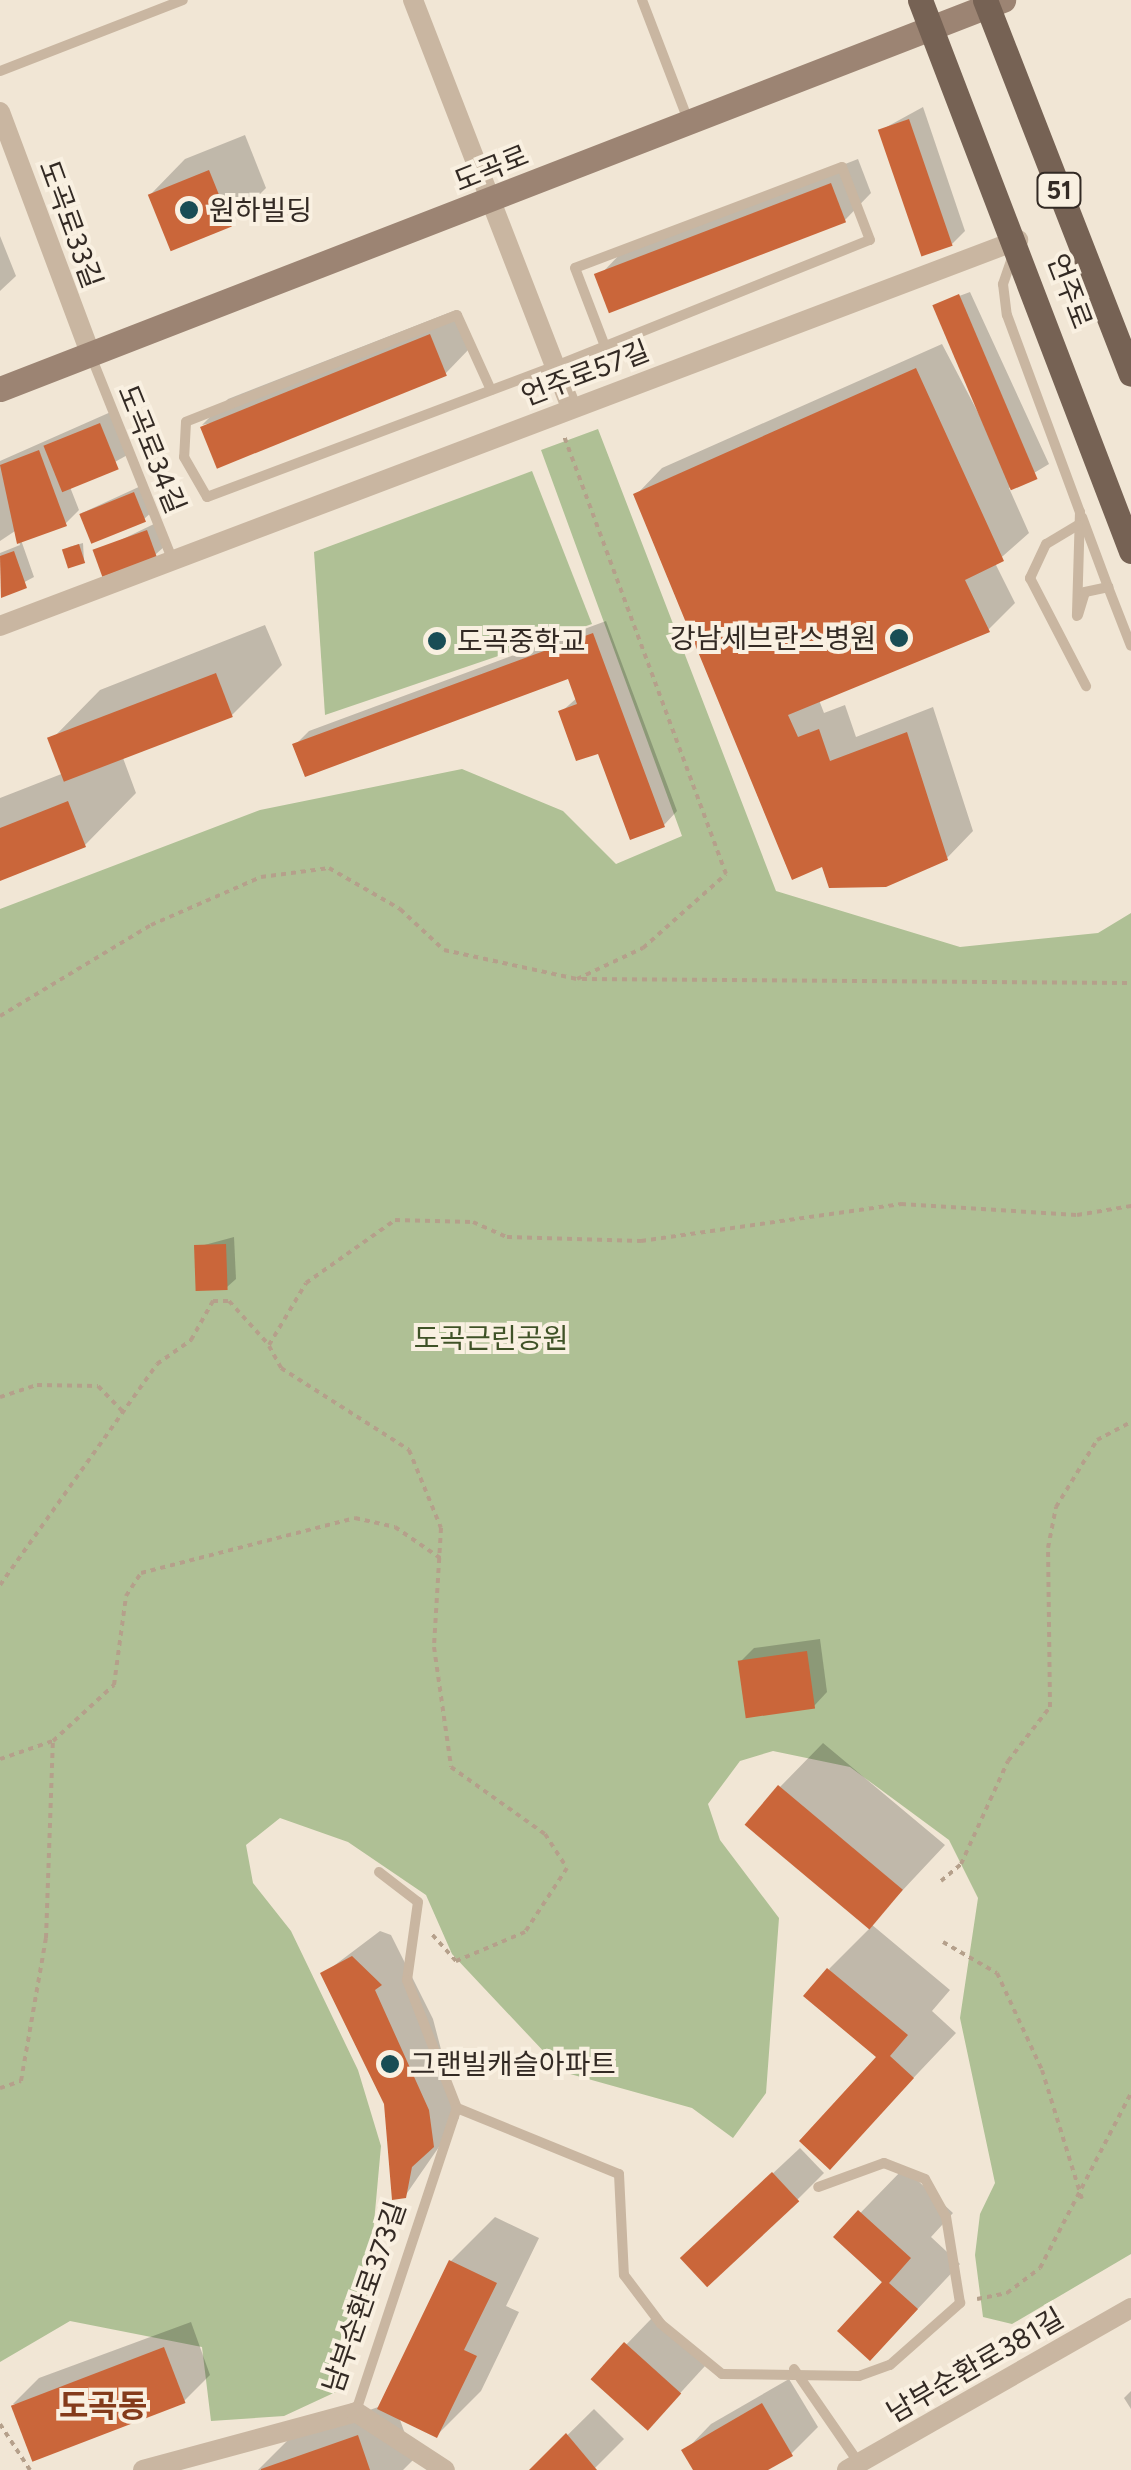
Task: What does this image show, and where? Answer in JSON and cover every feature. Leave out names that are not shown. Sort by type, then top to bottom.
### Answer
[{"type":"main road","name":"언주로","points":[[920,0],[1018,240],[1131,552]]},
{"type":"main road","name":"도곡로","points":[[0,389],[992,2]]},
{"type":"main road","name":"언주로","points":[[992,2],[1131,374]]},
{"type":"street","points":[[414,0],[571,408]]},
{"type":"street","name":"도곡로33길","points":[[0,112],[90,355]]},
{"type":"street","name":"언주로57길","points":[[0,626],[1018,240]]},
{"type":"street","name":"남부순환로381길","points":[[857,2468],[1131,2308]]},
{"type":"street","points":[[356,2412],[445,2470]]},
{"type":"street","name":"남부순환로373길","points":[[143,2470],[356,2412]]},
{"type":"lane","points":[[0,71],[183,0]]},
{"type":"lane","points":[[642,0],[689,121]]},
{"type":"lane","points":[[490,390],[457,315],[186,422],[184,456],[208,497],[556,366],[870,240],[842,167],[575,268],[605,346]]},
{"type":"lane","points":[[1018,240],[1003,284],[1006,315],[1131,646]]},
{"type":"lane","name":"도곡로34길","points":[[90,355],[172,559]]},
{"type":"lane","points":[[1080,512],[1077,616],[1085,592],[1108,587]]},
{"type":"lane","points":[[1078,525],[1046,544],[1030,578],[1086,686]]},
{"type":"lane","points":[[379,1872],[418,1902],[407,1980],[457,2108],[619,2174],[624,2276],[685,2347],[722,2374],[793,2369],[858,2376],[890,2365],[960,2303],[946,2218],[925,2180],[884,2163],[818,2188]]},
{"type":"lane","name":"남부순환로373길","points":[[356,2412],[457,2108]]},
{"type":"lane","points":[[793,2369],[857,2468]]},
{"type":"path","points":[[571,408],[564,442],[726,874],[643,948],[577,979]]},
{"type":"path","points":[[0,1016],[188,909],[261,876],[329,868],[400,909],[444,950],[577,979],[1131,983]]},
{"type":"path","points":[[269,1345],[306,1283],[395,1220],[473,1222],[507,1237],[641,1241],[902,1204],[1122,1209],[1131,1206]]},
{"type":"path","points":[[1122,1209],[1131,1214]]},
{"type":"path","points":[[0,1585],[123,1412],[213,1302],[229,1301],[269,1345],[281,1368],[410,1450],[440,1528],[443,1560],[434,1647],[451,1767],[546,1834],[567,1868],[525,1932],[456,1962],[416,1915]]},
{"type":"path","points":[[0,1398],[37,1384],[98,1386],[123,1412]]},
{"type":"path","points":[[941,1880],[961,1864],[1008,1761],[1050,1707],[1048,1548],[1061,1494],[1097,1440],[1131,1422]]},
{"type":"path","points":[[0,1759],[53,1741],[114,1685],[126,1596],[141,1573],[355,1518],[395,1527],[443,1560]]},
{"type":"path","points":[[0,2088],[21,2081],[46,1938],[53,1741]]},
{"type":"path","points":[[943,1942],[997,1974],[1042,2070],[1082,2199]]},
{"type":"path","points":[[960,2303],[1008,2293],[1040,2268],[1082,2199],[1131,2093]]},
{"type":"path","points":[[0,2424],[30,2470]]},
{"type":"green space","name":"도곡근린공원","points":[[598,429],[776,891],[960,947],[1098,933],[1131,913],[1131,2254],[1012,2324],[983,2317],[975,2255],[980,2214],[995,2183],[960,2018],[978,1898],[949,1840],[850,1767],[773,1751],[740,1761],[708,1804],[720,1840],[779,1918],[766,2093],[733,2138],[692,2108],[563,2072],[452,1954],[426,1895],[348,1842],[280,1818],[246,1845],[253,1883],[291,1931],[358,2070],[381,2146],[367,2300],[340,2390],[284,2416],[211,2421],[202,2347],[70,2321],[0,2362],[0,909],[260,810],[462,769],[563,811],[616,864],[682,836],[541,450]]},
{"type":"green space","points":[[532,471],[592,624],[325,715],[314,552]]},
{"type":"building","points":[[909,119],[953,246],[921,256],[878,130]]},
{"type":"building","name":"원하빌딩","points":[[209,170],[232,227],[171,251],[148,195]]},
{"type":"building","points":[[831,183],[846,222],[609,313],[594,274]]},
{"type":"building","points":[[959,294],[1038,479],[1011,490],[932,305]]},
{"type":"building","points":[[430,334],[447,376],[217,469],[200,427]]},
{"type":"building","points":[[916,368],[1004,561],[965,580],[990,632],[788,715],[798,737],[819,729],[830,761],[907,732],[948,860],[886,887],[829,888],[822,867],[792,880],[633,494]]},
{"type":"building","points":[[100,423],[119,469],[62,492],[43,446]]},
{"type":"building","points":[[39,450],[67,526],[17,544],[0,465]]},
{"type":"building","points":[[134,492],[146,522],[91,544],[79,514]]},
{"type":"building","points":[[147,530],[157,557],[102,577],[92,550]]},
{"type":"building","points":[[79,544],[85,563],[68,569],[62,550]]},
{"type":"building","points":[[14,551],[27,588],[1,598],[0,556]]},
{"type":"building","points":[[593,633],[665,827],[630,840],[598,754],[576,761],[558,711],[577,704],[568,679],[305,777],[292,744]]},
{"type":"building","points":[[216,673],[233,717],[64,782],[47,738]]},
{"type":"building","points":[[68,801],[86,847],[0,881],[0,828]]},
{"type":"building","points":[[226,1244],[228,1290],[196,1291],[194,1245]]},
{"type":"building","points":[[807,1651],[815,1708],[746,1718],[738,1661]]},
{"type":"building","points":[[778,1785],[903,1890],[869,1930],[745,1825]]},
{"type":"building","name":"그랜빌캐슬아파트","points":[[352,1956],[382,1985],[375,1990],[429,2110],[434,2147],[412,2167],[406,2198],[392,2200],[384,2104],[320,1973]]},
{"type":"building","points":[[827,1968],[908,2035],[890,2056],[914,2078],[830,2170],[799,2141],[876,2057],[803,1996]]},
{"type":"building","points":[[772,2172],[799,2201],[707,2287],[680,2258]]},
{"type":"building","points":[[858,2210],[911,2258],[889,2283],[918,2309],[870,2361],[837,2331],[882,2282],[833,2237]]},
{"type":"building","points":[[449,2260],[497,2283],[464,2350],[477,2356],[437,2438],[377,2409]]},
{"type":"building","points":[[624,2342],[681,2394],[648,2431],[591,2379]]},
{"type":"building","points":[[164,2347],[186,2403],[32,2462],[11,2406]]},
{"type":"building","points":[[762,2403],[793,2456],[768,2470],[693,2470],[681,2450]]},
{"type":"building","points":[[566,2433],[597,2470],[529,2470]]},
{"type":"building","points":[[358,2435],[370,2470],[261,2470],[261,2469]]},
{"type":"place","name":"원하빌딩","points":[[189,210]]},
{"type":"place","name":"강남세브란스병원","points":[[899,638]]},
{"type":"place","name":"도곡중학교","points":[[437,641]]},
{"type":"place","name":"그랜빌캐슬아파트","points":[[390,2064]]},
{"type":"district","name":"도곡동","points":[[103,2406]]}]
